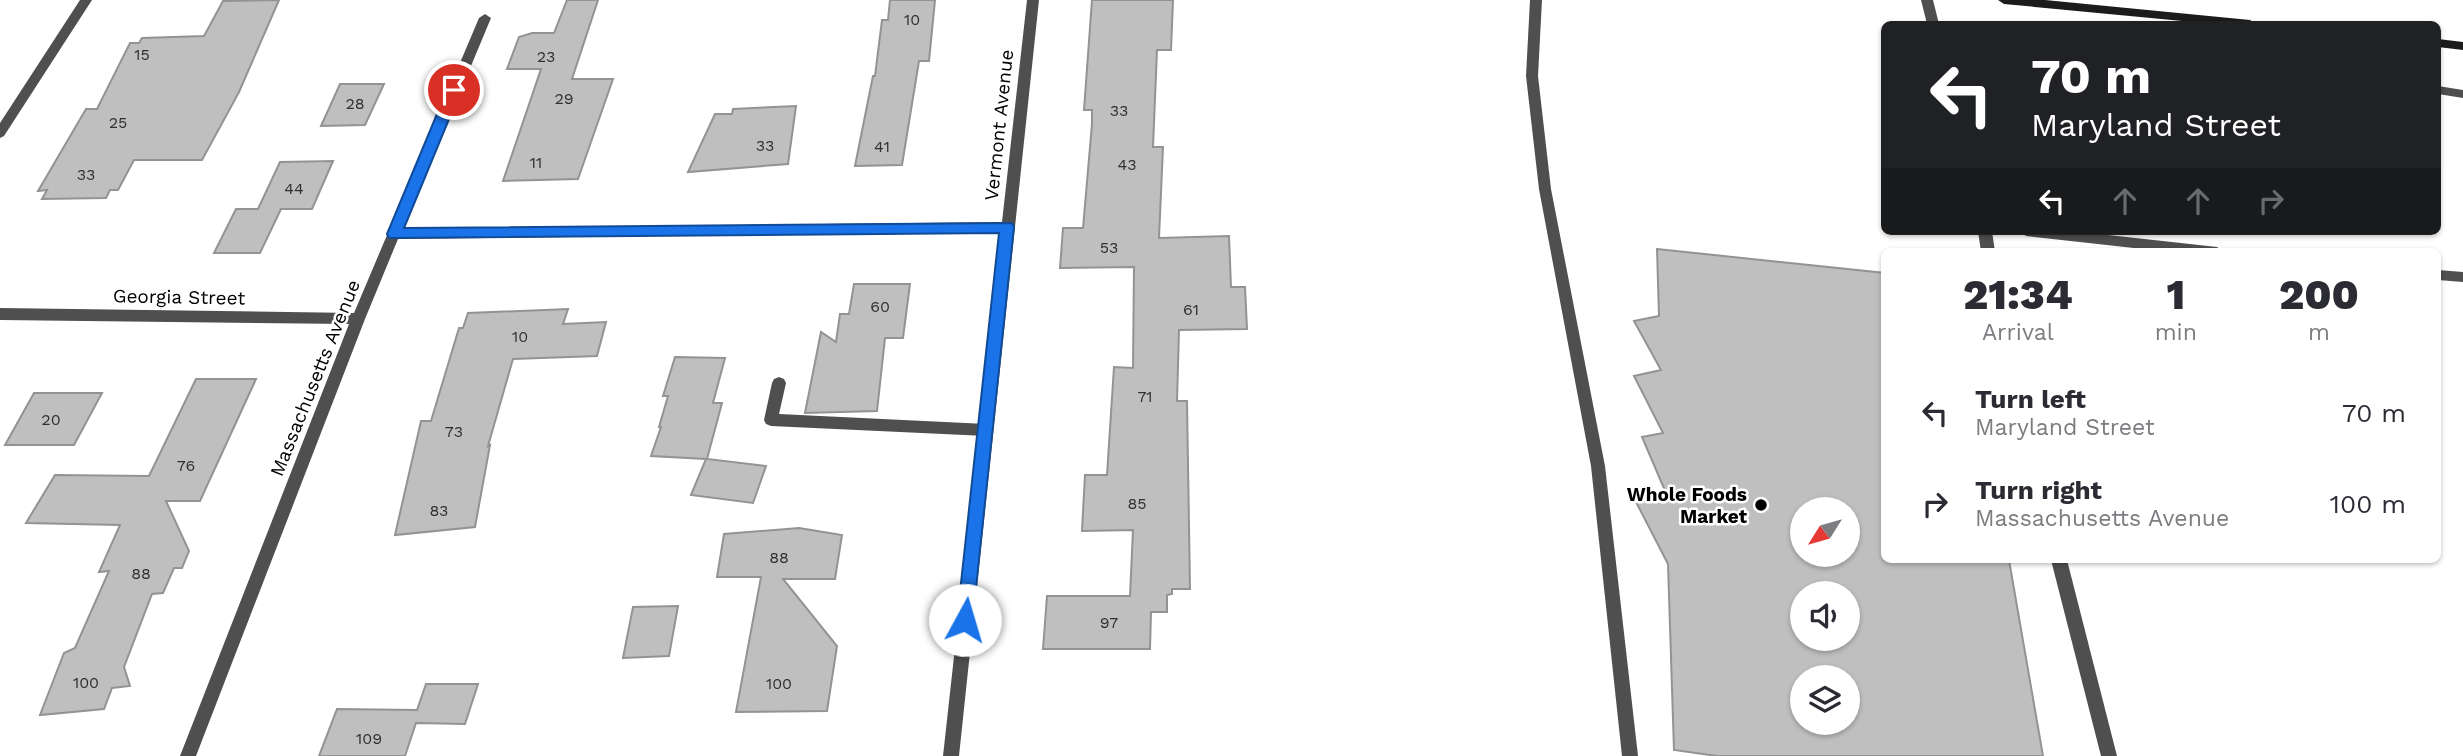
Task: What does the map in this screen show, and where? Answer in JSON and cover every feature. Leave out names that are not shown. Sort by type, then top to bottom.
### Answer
[{"type":"main road","points":[[2004,0],[2219,21]]},
{"type":"main road","points":[[2441,43],[2463,46]]},
{"type":"street","points":[[0,133],[86,0]]},
{"type":"street","name":"Vermont Avenue","points":[[951,756],[1032,0]]},
{"type":"street","points":[[1536,0],[1532,76],[1545,189],[1598,466],[1630,756]]},
{"type":"street","points":[[1927,0],[1932,21]]},
{"type":"street","name":"Massachusetts Avenue","points":[[188,756],[358,319],[485,18]]},
{"type":"street","points":[[2441,90],[2463,94]]},
{"type":"street","points":[[394,234],[1007,227]]},
{"type":"street","points":[[2099,235],[2137,237],[2196,248]]},
{"type":"street","points":[[2441,275],[2463,277]]},
{"type":"street","name":"Georgia Street","points":[[0,314],[358,319]]},
{"type":"street","points":[[779,383],[771,420],[986,430]]},
{"type":"street","points":[[2060,563],[2109,756]]},
{"type":"building","points":[[279,0],[239,92],[202,160],[134,160],[118,190],[110,190],[106,198],[42,199],[47,190],[38,191],[86,109],[97,109],[130,43],[139,43],[142,38],[204,36],[223,1]]},
{"type":"building","points":[[567,0],[598,0],[572,79],[613,79],[578,179],[503,181],[541,69],[507,69],[519,37],[532,33],[554,33]]},
{"type":"building","points":[[890,0],[935,0],[929,61],[919,61],[902,165],[855,166],[875,76],[882,20],[888,20]]},
{"type":"building","points":[[1092,0],[1173,0],[1171,50],[1157,50],[1153,147],[1163,147],[1159,238],[1229,236],[1231,287],[1245,287],[1247,329],[1179,330],[1177,401],[1187,401],[1190,589],[1172,589],[1172,594],[1167,595],[1167,612],[1151,612],[1150,649],[1043,649],[1047,596],[1130,596],[1133,530],[1082,531],[1085,475],[1107,475],[1114,367],[1133,368],[1134,267],[1060,268],[1063,228],[1083,228],[1092,124],[1092,110],[1084,110]]},
{"type":"building","points":[[340,84],[384,84],[365,125],[321,126]]},
{"type":"building","points":[[796,106],[788,164],[688,172],[715,114],[732,114],[733,109]]},
{"type":"building","points":[[333,161],[312,209],[281,209],[260,253],[214,253],[236,209],[258,209],[280,162]]},
{"type":"building","name":"Whole Foods Market","points":[[1657,249],[1881,273],[1881,563],[2010,563],[2043,756],[1717,756],[1674,750],[1668,564],[1635,500],[1666,493],[1642,437],[1663,433],[1634,376],[1661,370],[1634,321],[1659,316]]},
{"type":"building","points":[[854,284],[910,284],[903,338],[885,338],[877,411],[805,413],[821,332],[836,342],[840,314],[849,314]]},
{"type":"building","points":[[568,309],[563,324],[606,322],[597,356],[513,359],[488,446],[490,445],[475,527],[395,535],[421,421],[431,421],[459,328],[463,328],[468,313]]},
{"type":"building","points":[[675,357],[725,358],[713,403],[722,403],[707,459],[766,466],[753,503],[691,495],[706,459],[651,456],[661,427],[668,396],[663,396]]},
{"type":"building","points":[[196,379],[256,379],[200,501],[166,501],[189,551],[182,568],[174,568],[163,593],[152,594],[124,667],[130,686],[112,688],[104,709],[40,715],[64,653],[75,648],[109,571],[99,572],[120,525],[26,523],[55,475],[149,476]]},
{"type":"building","points":[[34,393],[102,393],[74,445],[5,445]]},
{"type":"building","points":[[799,528],[842,535],[835,579],[783,579],[837,646],[827,711],[736,712],[761,577],[717,577],[724,534]]},
{"type":"building","points":[[678,606],[669,656],[623,658],[633,607]]},
{"type":"building","points":[[426,684],[478,684],[465,724],[416,723],[405,756],[319,756],[337,709],[417,710]]},
{"type":"place","name":"Whole Foods Market","points":[[1761,505]]},
{"type":"route","points":[[454,90],[394,234],[1007,227],[965,620]]}]
